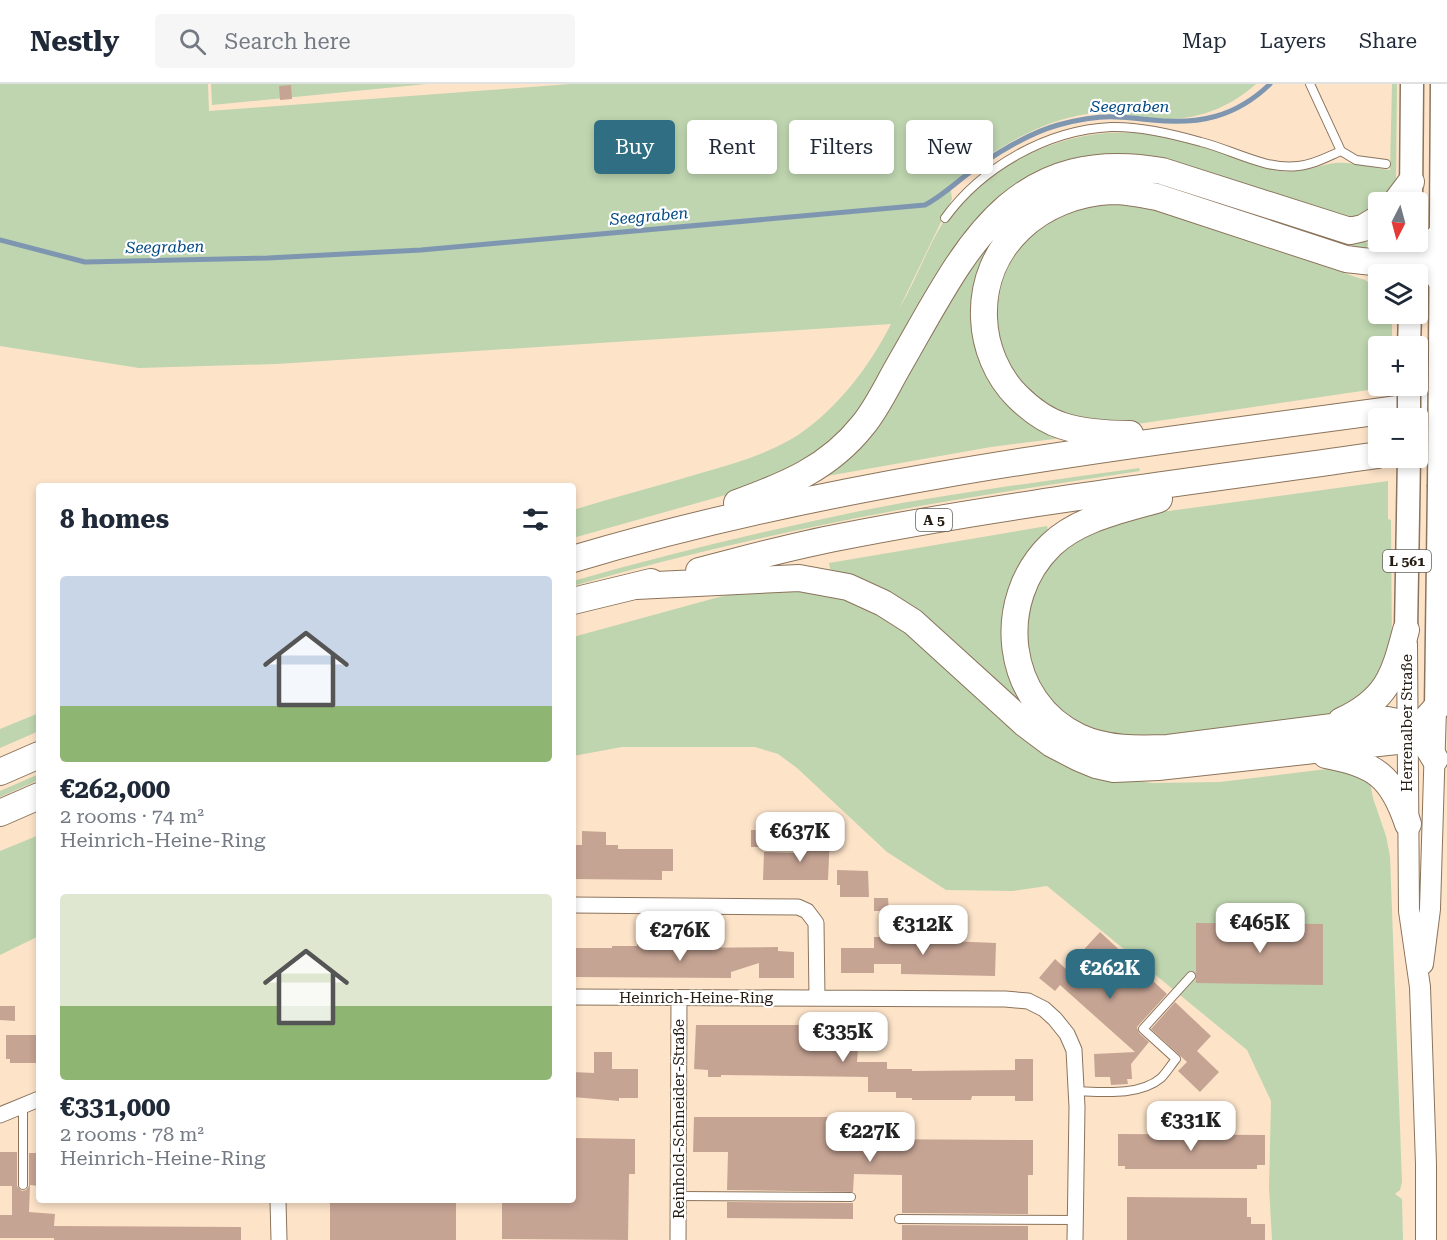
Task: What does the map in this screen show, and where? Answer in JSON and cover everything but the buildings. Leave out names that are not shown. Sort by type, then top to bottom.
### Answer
[{"type":"highway","points":[[662,533],[793,481],[817,469],[834,454],[862,426],[874,409],[952,274],[980,234],[1006,208],[1057,177],[1095,167],[1117,166],[1162,171],[1368,237]]},
{"type":"highway","points":[[1224,434],[1102,434],[1061,426],[1026,405],[1007,386],[988,347],[984,305],[988,283],[1000,251],[1024,224],[1063,201],[1086,194],[1112,191],[1134,192],[1157,197],[1346,259],[1377,263],[1413,256],[1442,234]]},
{"type":"highway","points":[[1350,231],[1368,225]]},
{"type":"highway","points":[[1413,256],[1431,265],[1441,280]]},
{"type":"highway","points":[[1346,259],[1368,274]]},
{"type":"highway","points":[[576,557],[662,533],[827,496],[922,478],[1447,402]]},
{"type":"highway","points":[[1428,449],[1447,446]]},
{"type":"highway","name":"A 5","points":[[576,600],[838,537],[1006,508],[1368,456]]},
{"type":"highway","points":[[1237,475],[1102,516],[1075,527],[1052,543],[1036,560],[1025,578],[1019,597],[1015,619],[1015,642],[1019,666],[1027,687],[1040,707],[1058,724],[1078,737],[1104,746],[1132,749],[1168,748],[1327,727],[1396,721],[1423,740],[1435,759]]},
{"type":"highway","points":[[636,586],[799,578],[848,587],[883,603],[907,618],[1024,723],[1062,750],[1096,765],[1129,770],[1384,743],[1410,732],[1436,708]]},
{"type":"highway","points":[[1327,727],[1358,713],[1382,692],[1398,659],[1406,630]]},
{"type":"highway","points":[[1308,752],[1353,761],[1380,776],[1394,789],[1408,824]]},
{"type":"highway","points":[[0,772],[36,756]]},
{"type":"highway","points":[[0,813],[36,797]]},
{"type":"main road","points":[[1411,192],[1412,84]]},
{"type":"main road","name":"L 561","points":[[1441,280],[1442,84]]},
{"type":"main road","name":"Herrenalber Straße","points":[[1420,987],[1430,909],[1435,759],[1441,280]]},
{"type":"main road","name":"Herrenalber Straße","points":[[1409,468],[1406,630],[1410,732],[1408,911],[1420,987],[1426,1164],[1425,1240]]},
{"type":"street","points":[[576,905],[798,907],[807,911],[816,923],[817,998]]},
{"type":"street","name":"Heinrich-Heine-Ring","points":[[576,998],[1005,999],[1028,1001],[1055,1018],[1067,1034],[1074,1050],[1077,1092],[1076,1240]]},
{"type":"street","name":"Reinhold-Schneider-Straße","points":[[678,1240],[679,998]]},
{"type":"street","points":[[0,1115],[36,1100]]},
{"type":"street","points":[[278,1203],[279,1240]]},
{"type":"lane","points":[[1310,84],[1341,151],[1356,160],[1386,164]]},
{"type":"lane","points":[[945,218],[970,187],[1002,164],[1050,141],[1092,129],[1113,127],[1166,133],[1204,142],[1276,166],[1300,166],[1341,151]]},
{"type":"lane","points":[[1077,1092],[1108,1092],[1143,1088],[1160,1079],[1176,1059],[1143,1029],[1191,976]]},
{"type":"lane","points":[[23,1105],[23,1185]]},
{"type":"lane","points":[[679,1196],[851,1197]]},
{"type":"lane","points":[[899,1219],[1076,1220]]},
{"type":"green space","points":[[0,84],[208,84],[209,111],[570,84],[1256,84],[1227,104],[1193,116],[1169,119],[1097,113],[1071,117],[1039,128],[993,153],[993,120],[906,120],[906,174],[963,174],[950,185],[952,199],[899,309],[949,213],[988,177],[1022,157],[1070,139],[1116,133],[1139,133],[1186,141],[1264,167],[1287,172],[1342,163],[1390,170],[1392,84],[1397,84],[1396,185],[1391,192],[1368,192],[1368,213],[1351,220],[1159,161],[1029,181],[868,402],[835,442],[768,483],[576,537],[576,509],[738,462],[775,448],[798,435],[826,412],[851,386],[873,356],[891,324],[277,364],[139,368],[0,346]]},
{"type":"green space","points":[[211,84],[427,84],[212,105]]},
{"type":"green space","points":[[1107,173],[1166,180],[1368,243],[1366,250],[1179,189],[1146,181],[1101,179],[1069,187],[1031,208],[1001,238],[982,277],[976,322],[980,353],[1004,396],[1034,423],[1062,438],[991,447],[816,478],[854,446],[877,419],[968,262],[982,245],[1012,215],[1028,203],[1065,183]]},
{"type":"green space","points":[[1095,204],[1149,208],[1365,280],[1368,282],[1368,324],[1392,324],[1392,336],[1368,336],[1368,390],[1130,425],[1091,423],[1051,410],[1019,384],[998,345],[994,306],[1006,263],[1044,221]]},
{"type":"green space","points":[[1139,468],[1140,471],[888,512],[730,545],[576,585],[576,580],[752,535],[860,511],[964,493]]},
{"type":"green space","points":[[1388,481],[1388,519],[1391,520],[1392,652],[1386,675],[1344,713],[1147,739],[1093,731],[1058,710],[1038,684],[1029,653],[1026,623],[1029,601],[1043,570],[1064,545],[1125,517]]},
{"type":"green space","points":[[1047,526],[1048,532],[1006,612],[1069,744],[885,594],[830,569],[829,563]]},
{"type":"green space","points":[[774,585],[862,601],[1116,778],[1152,783],[1220,782],[1343,767],[1370,782],[1390,856],[1402,1182],[1400,1190],[1395,1194],[1402,1199],[1403,1240],[1272,1240],[1269,1187],[1271,1101],[1247,1050],[1047,886],[1013,891],[946,890],[887,852],[797,768],[778,754],[755,747],[622,747],[576,755],[576,636],[719,597]]},
{"type":"green space","points":[[36,714],[36,732],[0,748],[0,729]]},
{"type":"green space","points":[[36,775],[36,781],[0,797],[0,791]]},
{"type":"green space","points":[[36,836],[36,937],[0,955],[0,851]]},
{"type":"waterway","name":"Seegraben","points":[[0,240],[85,262],[268,258],[421,250],[925,205],[1000,152],[1023,139],[1058,125],[1101,117],[1169,121],[1201,120],[1244,104],[1270,84]]}]
